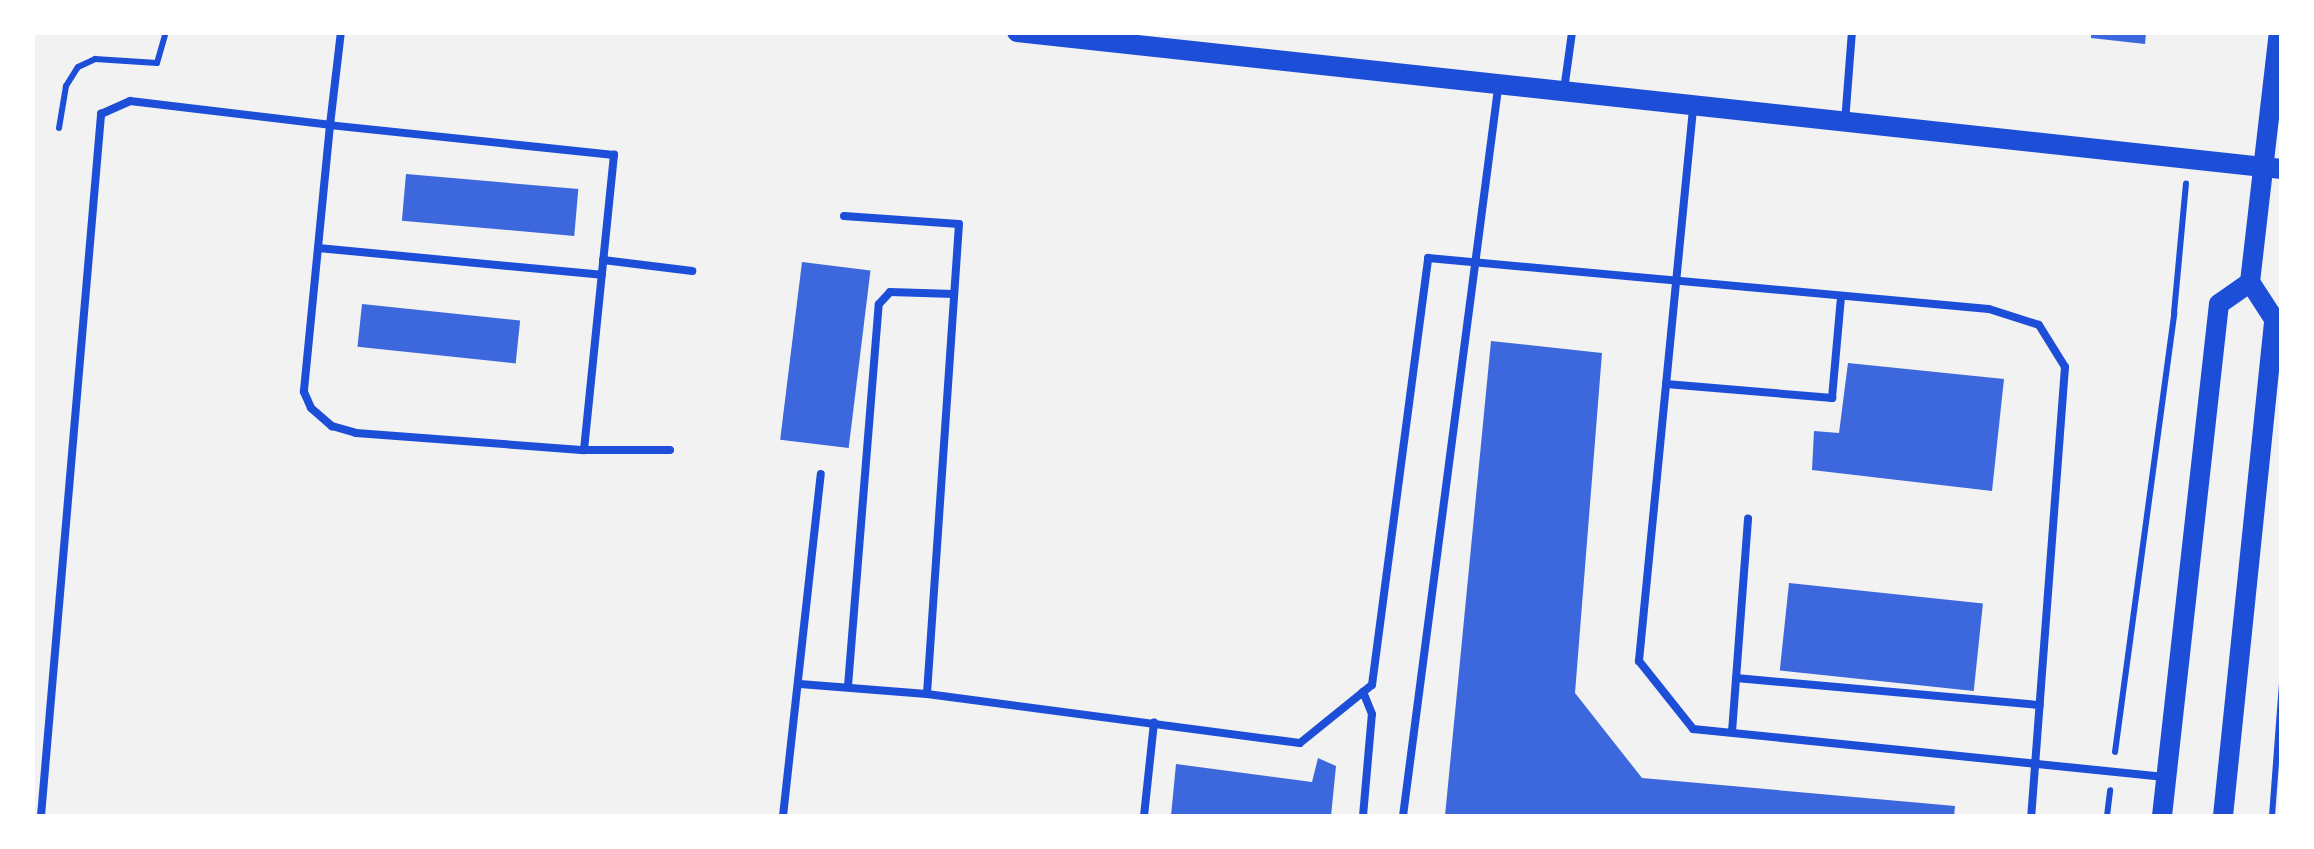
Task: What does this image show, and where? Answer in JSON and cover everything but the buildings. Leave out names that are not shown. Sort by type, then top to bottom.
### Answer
[{"type":"main road","points":[[1017,32],[2274,168]]},
{"type":"main road","points":[[2162,816],[2219,304],[2250,282],[2274,168],[2278,32]]},
{"type":"main road","points":[[2223,816],[2274,319],[2250,282]]},
{"type":"lane","points":[[340,32],[304,392],[312,408],[332,426],[356,433],[584,450],[670,450]]},
{"type":"lane","points":[[1564,90],[1572,32]]},
{"type":"lane","points":[[1844,122],[1852,32]]},
{"type":"lane","points":[[1403,816],[1498,84]]},
{"type":"lane","points":[[41,816],[101,114],[130,101],[614,155],[584,450]]},
{"type":"lane","points":[[1694,105],[1639,661],[1693,729],[2166,777]]},
{"type":"lane","points":[[844,216],[959,224],[927,694]]},
{"type":"lane","points":[[318,248],[602,275]]},
{"type":"lane","points":[[800,684],[927,694],[1300,743],[1372,685],[1428,258],[1676,284],[1989,309],[2040,325],[2065,367],[2031,816]]},
{"type":"lane","points":[[603,260],[692,272]]},
{"type":"lane","points":[[848,686],[880,304],[890,292],[954,294]]},
{"type":"lane","points":[[1666,384],[1832,398],[1841,297]]},
{"type":"lane","points":[[782,816],[821,474]]},
{"type":"lane","points":[[1732,732],[1748,519]]},
{"type":"lane","points":[[1736,678],[2040,706]]},
{"type":"lane","points":[[1363,692],[1372,714],[1363,816]]},
{"type":"lane","points":[[1144,816],[1154,723]]},
{"type":"path","points":[[59,128],[66,86],[78,67],[95,59],[157,64],[166,32]]},
{"type":"path","points":[[2107,816],[2174,313],[2188,158]]},
{"type":"path","points":[[2272,816],[2282,683]]}]
